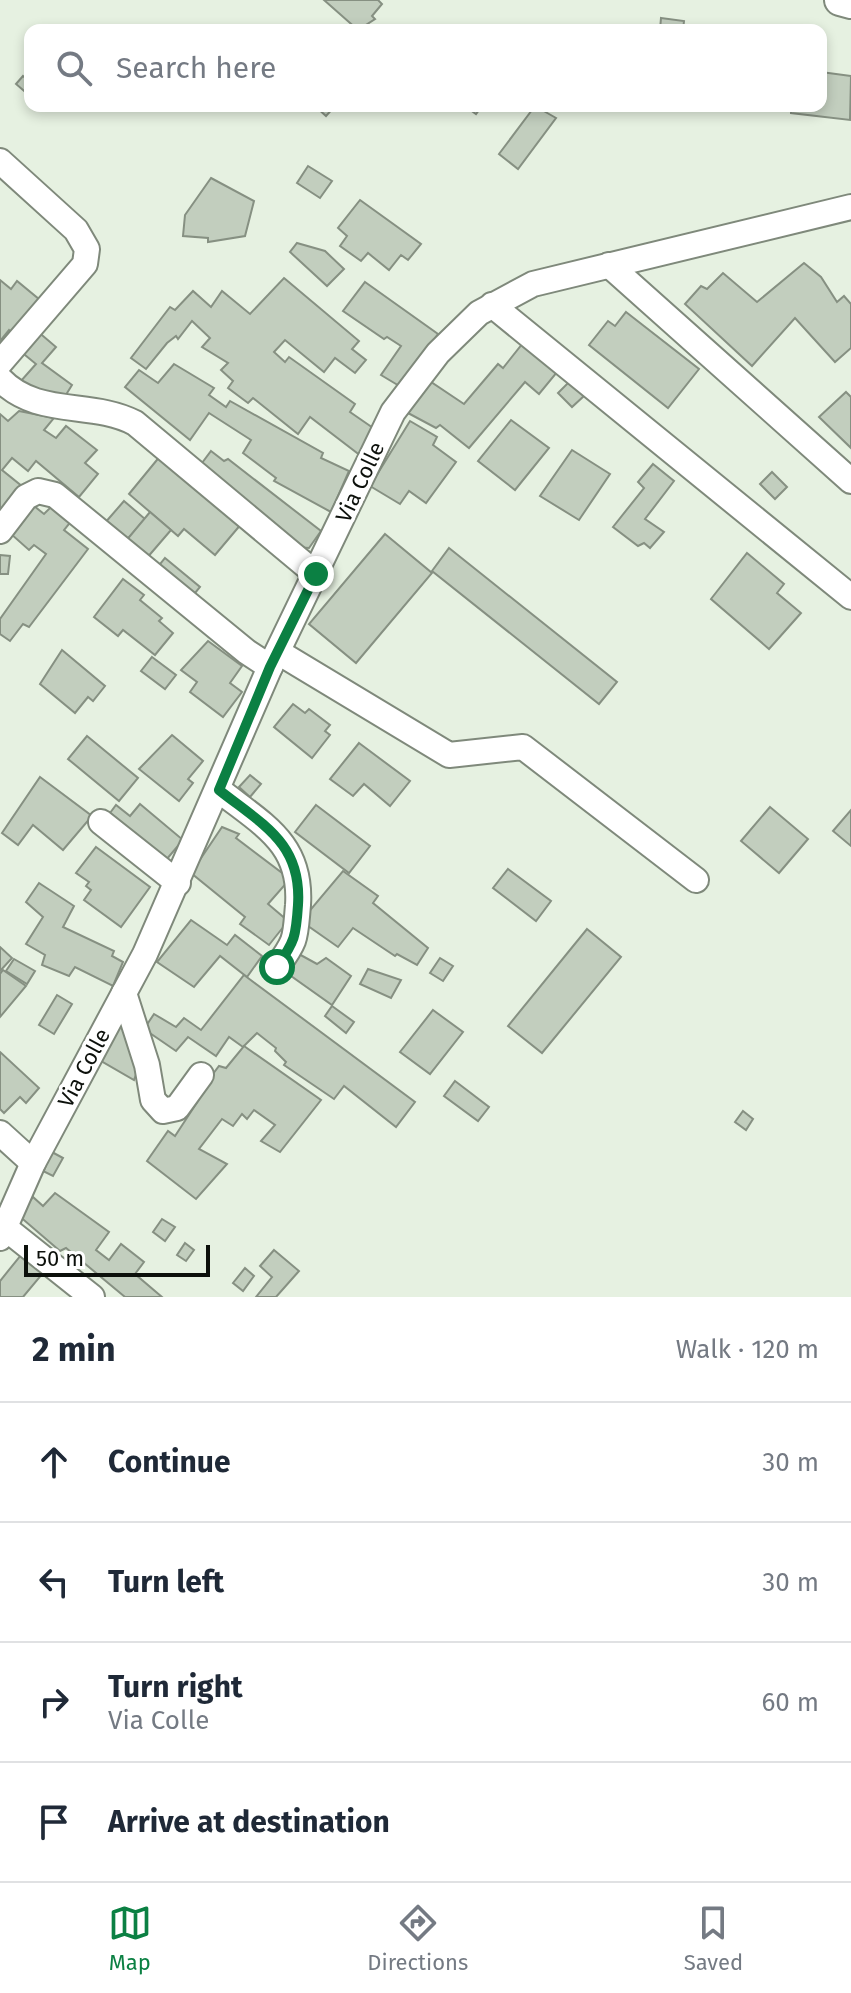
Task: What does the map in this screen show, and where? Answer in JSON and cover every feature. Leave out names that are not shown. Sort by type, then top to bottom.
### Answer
[{"type":"street","points":[[840,0],[851,3]]},
{"type":"street","points":[[0,161],[76,230],[87,249],[85,264],[0,363]]},
{"type":"street","name":"Via Colle","points":[[2,1233],[33,1163],[124,993],[178,883],[274,659],[393,412],[438,353],[492,305],[533,284],[851,207]]},
{"type":"street","points":[[609,265],[844,479],[851,481]]},
{"type":"street","points":[[492,305],[851,597]]},
{"type":"street","points":[[0,379],[29,400],[120,415],[135,423],[316,574]]},
{"type":"street","points":[[0,531],[26,497],[38,491],[55,495],[247,652],[274,659],[449,755],[523,747],[696,880]]},
{"type":"street","points":[[219,790],[272,832],[291,854],[299,875],[296,940],[277,967]]},
{"type":"street","points":[[101,822],[178,883]]},
{"type":"street","points":[[124,993],[147,1065],[153,1100],[163,1111],[177,1108],[201,1075]]},
{"type":"street","points":[[0,1133],[33,1163]]},
{"type":"street","points":[[2,1233],[92,1297]]},
{"type":"building","points":[[324,0],[378,0],[382,4],[372,16],[375,19],[367,24],[351,24]]},
{"type":"building","points":[[661,18],[684,21],[684,24],[660,24]]},
{"type":"building","points":[[827,73],[851,76],[850,120],[791,113],[827,112]]},
{"type":"building","points":[[23,76],[24,77],[24,91],[16,84]]},
{"type":"building","points":[[530,112],[546,112],[556,118],[518,169],[499,154]]},
{"type":"building","points":[[308,166],[332,181],[320,198],[297,183]]},
{"type":"building","points":[[211,178],[254,201],[245,236],[208,242],[208,238],[183,236],[185,215]]},
{"type":"building","points":[[360,200],[421,244],[408,260],[401,255],[389,270],[368,253],[361,261],[340,246],[347,236],[338,228]]},
{"type":"building","points":[[297,243],[325,251],[344,269],[327,286],[290,252]]},
{"type":"building","points":[[804,263],[821,277],[837,302],[844,296],[851,304],[851,348],[835,362],[795,318],[752,366],[685,304],[701,286],[707,289],[723,273],[757,302]]},
{"type":"building","points":[[284,278],[359,341],[352,349],[366,360],[355,373],[335,358],[324,372],[285,340],[274,352],[285,362],[289,357],[355,404],[350,412],[376,430],[361,456],[310,417],[298,434],[253,398],[248,403],[228,388],[233,381],[221,370],[228,363],[202,347],[210,338],[192,321],[178,339],[176,336],[167,343],[146,369],[131,358],[170,307],[175,310],[193,291],[211,307],[222,291],[250,314]]},
{"type":"building","points":[[0,280],[11,289],[17,281],[40,300],[12,333],[9,330],[0,341]]},
{"type":"building","points":[[365,282],[438,334],[401,387],[381,375],[401,346],[387,337],[384,339],[343,311]]},
{"type":"building","points":[[626,312],[699,369],[668,408],[589,345],[608,321],[615,326]]},
{"type":"building","points":[[36,330],[56,347],[42,363],[72,385],[64,398],[51,403],[20,382],[36,364],[19,350]]},
{"type":"building","points":[[523,343],[558,371],[539,394],[525,382],[469,448],[440,425],[436,428],[408,413],[428,380],[464,404],[498,364],[503,368]]},
{"type":"building","points":[[174,364],[214,388],[209,395],[226,407],[230,401],[323,453],[321,458],[349,471],[331,512],[274,481],[276,478],[243,453],[251,440],[209,413],[190,440],[125,387],[139,370],[158,383]]},
{"type":"building","points":[[569,382],[585,395],[572,407],[558,393]]},
{"type":"building","points":[[846,392],[851,397],[851,448],[819,417]]},
{"type":"building","points":[[19,411],[54,418],[44,430],[56,438],[66,426],[97,450],[85,463],[98,474],[79,497],[36,461],[28,471],[12,458],[2,470],[23,487],[0,516],[0,414],[8,421]]},
{"type":"building","points":[[511,420],[549,448],[515,490],[478,461]]},
{"type":"building","points":[[410,421],[437,437],[433,445],[456,462],[426,503],[409,491],[400,504],[370,486]]},
{"type":"building","points":[[572,450],[610,474],[579,520],[540,496]]},
{"type":"building","points":[[211,451],[224,461],[228,459],[321,531],[309,548],[296,547],[199,467]]},
{"type":"building","points":[[161,455],[242,523],[215,555],[184,529],[178,536],[129,494]]},
{"type":"building","points":[[653,464],[674,481],[645,519],[664,532],[650,548],[644,543],[638,546],[613,527],[644,488],[638,482]]},
{"type":"building","points":[[772,472],[787,487],[775,499],[760,484]]},
{"type":"building","points":[[124,501],[145,519],[125,542],[104,524]]},
{"type":"building","points":[[54,504],[73,519],[64,530],[88,549],[29,627],[23,624],[10,641],[0,634],[0,619],[46,554],[34,545],[29,550],[11,534],[34,506],[44,514]]},
{"type":"building","points":[[150,512],[171,530],[146,559],[125,542]]},
{"type":"building","points":[[385,534],[432,573],[356,663],[309,624]]},
{"type":"building","points":[[449,548],[617,682],[599,704],[432,571]]},
{"type":"building","points":[[747,553],[784,584],[777,593],[801,613],[769,649],[711,599]]},
{"type":"building","points":[[0,555],[10,556],[8,574],[0,574]]},
{"type":"building","points":[[165,558],[200,587],[191,598],[157,568]]},
{"type":"building","points":[[123,579],[144,595],[140,600],[162,618],[159,621],[173,633],[155,655],[123,630],[118,636],[94,617]]},
{"type":"building","points":[[208,641],[242,666],[230,683],[242,692],[223,717],[190,692],[197,682],[181,670]]},
{"type":"building","points":[[62,650],[105,686],[93,701],[88,697],[75,713],[40,684]]},
{"type":"building","points":[[152,657],[176,675],[165,689],[141,671]]},
{"type":"building","points":[[293,704],[305,713],[309,709],[330,725],[325,731],[330,735],[312,758],[274,727]]},
{"type":"building","points":[[172,735],[203,761],[188,779],[193,783],[179,801],[139,769]]},
{"type":"building","points":[[87,736],[138,778],[119,801],[68,759]]},
{"type":"building","points":[[359,743],[410,781],[390,806],[364,784],[353,796],[330,779]]},
{"type":"building","points":[[250,775],[261,784],[250,797],[239,787]]},
{"type":"building","points":[[40,777],[92,816],[63,850],[33,825],[18,845],[2,833]]},
{"type":"building","points":[[140,804],[183,840],[166,860],[110,813],[116,805],[130,816]]},
{"type":"building","points":[[316,805],[370,846],[349,873],[295,832]]},
{"type":"building","points":[[770,807],[808,839],[779,873],[741,841]]},
{"type":"building","points":[[851,810],[851,846],[833,831]]},
{"type":"building","points":[[222,827],[239,834],[236,838],[290,879],[268,904],[288,921],[269,945],[240,924],[245,917],[191,873]]},
{"type":"building","points":[[96,847],[150,887],[121,927],[84,900],[91,890],[86,886],[89,882],[76,873]]},
{"type":"building","points":[[508,869],[551,901],[536,921],[493,888]]},
{"type":"building","points":[[343,871],[378,896],[373,903],[428,948],[417,965],[397,954],[395,956],[353,928],[338,947],[301,921]]},
{"type":"building","points":[[39,883],[74,906],[63,927],[114,951],[112,956],[123,962],[113,986],[75,967],[69,976],[42,965],[45,955],[26,944],[43,917],[26,902]]},
{"type":"building","points":[[191,920],[227,945],[235,935],[262,956],[247,977],[220,956],[194,987],[157,962]]},
{"type":"building","points":[[587,929],[621,957],[542,1053],[508,1026]]},
{"type":"building","points":[[0,947],[12,958],[0,971]]},
{"type":"building","points":[[297,953],[317,964],[326,958],[351,976],[332,1005],[284,971]]},
{"type":"building","points":[[440,958],[453,966],[443,981],[430,973]]},
{"type":"building","points":[[14,959],[35,971],[27,984],[6,971]]},
{"type":"building","points":[[368,969],[401,980],[391,998],[360,984]]},
{"type":"building","points":[[3,970],[26,986],[0,1017],[0,974]]},
{"type":"building","points":[[244,975],[415,1102],[396,1127],[344,1086],[334,1099],[284,1065],[286,1062],[275,1051],[276,1048],[257,1033],[243,1047],[229,1037],[216,1056],[188,1037],[176,1051],[144,1029],[154,1014],[176,1027],[184,1018],[201,1030]]},
{"type":"building","points":[[57,995],[72,1004],[54,1034],[39,1025]]},
{"type":"building","points":[[332,1006],[354,1022],[346,1033],[325,1016]]},
{"type":"building","points":[[433,1010],[463,1032],[430,1074],[400,1052]]},
{"type":"building","points":[[116,1019],[129,1032],[137,1072],[134,1080],[96,1058]]},
{"type":"building","points":[[244,1046],[321,1100],[280,1152],[261,1141],[275,1125],[254,1110],[247,1119],[242,1114],[233,1126],[222,1119],[199,1149],[227,1164],[196,1199],[147,1161],[168,1131],[175,1136],[198,1101],[194,1099],[219,1066],[226,1068]]},
{"type":"building","points":[[0,1052],[39,1088],[26,1103],[20,1097],[4,1113],[0,1109]]},
{"type":"building","points":[[455,1081],[489,1107],[478,1121],[444,1096]]},
{"type":"building","points":[[743,1111],[753,1119],[746,1130],[735,1122]]},
{"type":"building","points":[[50,1151],[63,1158],[53,1176],[41,1170]]},
{"type":"building","points":[[55,1193],[109,1232],[96,1250],[109,1260],[121,1244],[144,1262],[135,1274],[162,1297],[125,1297],[66,1248],[60,1251],[18,1215],[33,1197],[43,1206]]},
{"type":"building","points":[[162,1219],[175,1227],[165,1241],[153,1232]]},
{"type":"building","points":[[185,1243],[194,1250],[186,1261],[177,1255]]},
{"type":"building","points":[[25,1250],[48,1267],[23,1297],[0,1297],[0,1281]]},
{"type":"building","points":[[274,1250],[299,1271],[276,1297],[256,1297],[272,1277],[260,1266]]},
{"type":"building","points":[[245,1268],[254,1276],[243,1291],[233,1283]]},
{"type":"route","points":[[277,967],[296,940],[298,932],[299,875],[291,854],[272,832],[219,790],[270,667],[316,574]]}]
